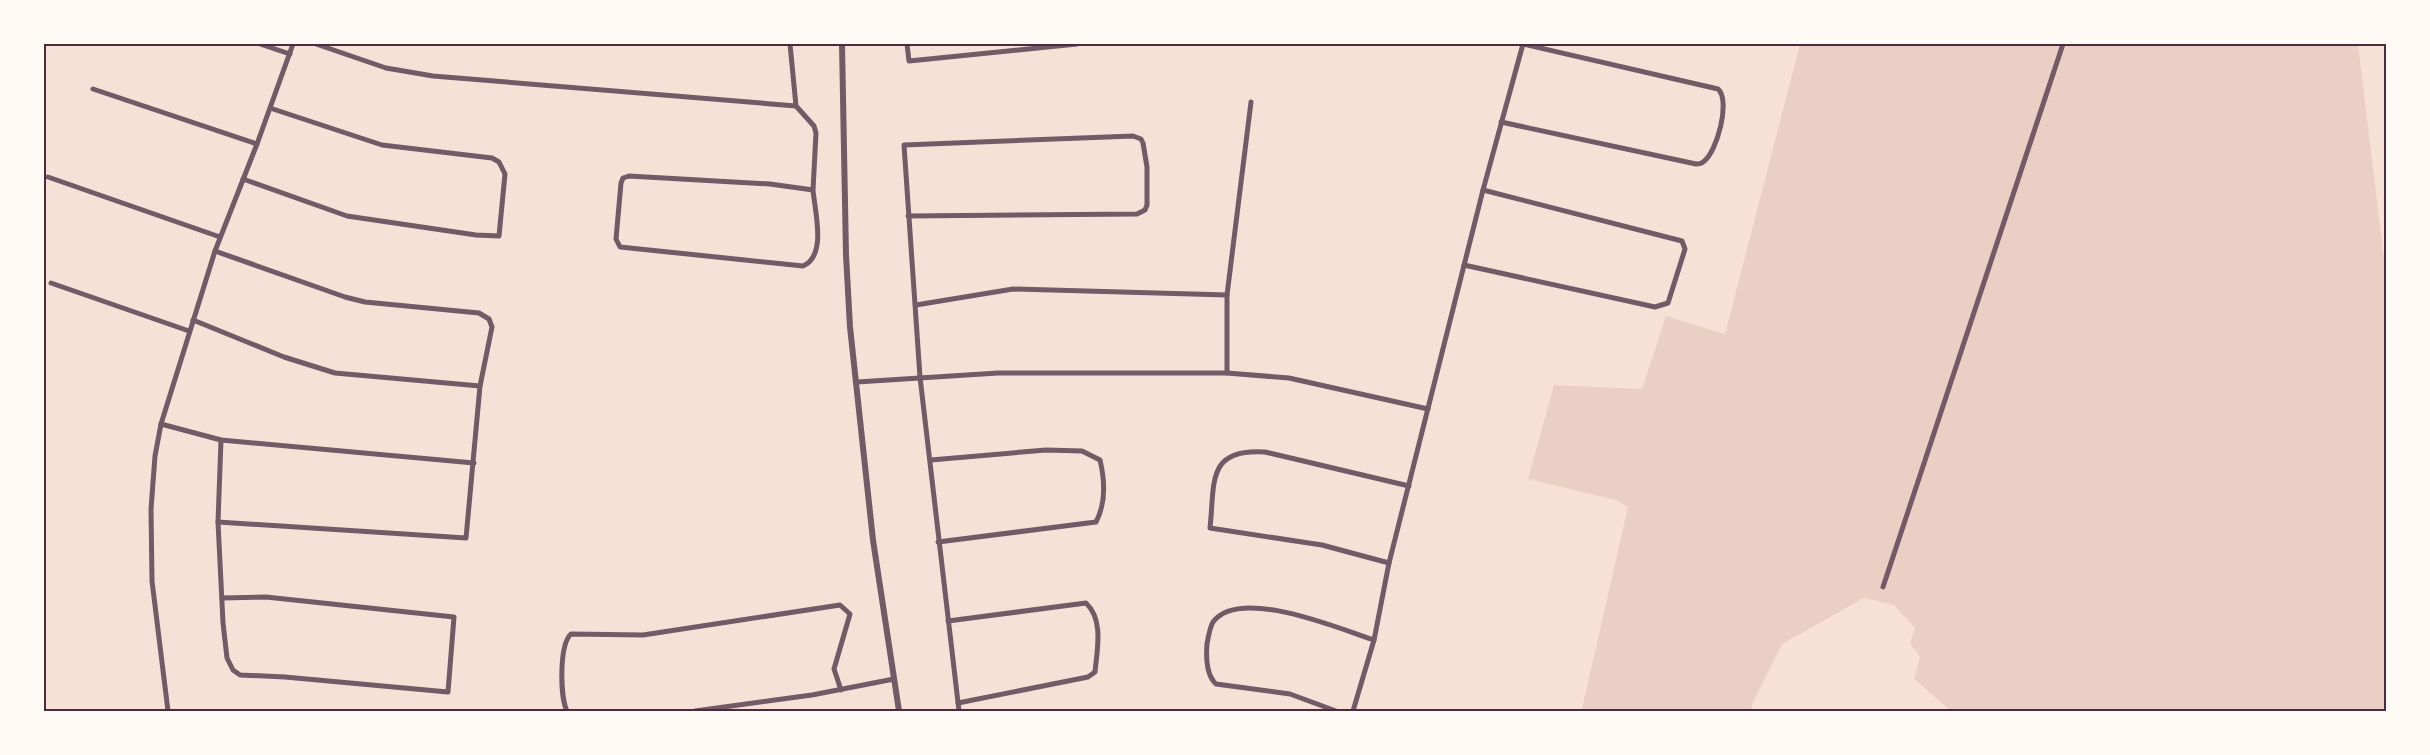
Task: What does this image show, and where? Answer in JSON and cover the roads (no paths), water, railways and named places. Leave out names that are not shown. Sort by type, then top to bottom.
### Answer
[{"type":"street","points":[[260,44],[290,54]]},
{"type":"street","points":[[168,711],[160,656],[150,539],[152,482],[161,424],[215,251],[257,144],[293,44]]},
{"type":"street","points":[[316,44],[386,68],[409,73],[796,106]]},
{"type":"street","points":[[790,44],[796,106],[814,126],[816,133],[813,190],[818,234],[815,257],[810,263],[803,266],[620,247],[616,240],[621,183],[623,178],[629,176],[770,184],[813,190]]},
{"type":"street","points":[[842,44],[846,255],[850,327],[873,540],[899,711]]},
{"type":"street","points":[[907,44],[909,61],[1077,44]]},
{"type":"street","points":[[1353,711],[1374,640],[1389,563],[1483,190],[1501,122],[1523,44],[1718,89],[1723,94],[1725,100],[1722,123],[1710,154],[1703,162],[1696,164],[1501,122]]},
{"type":"street","points":[[1883,587],[2063,44]]},
{"type":"street","points":[[93,89],[257,144]]},
{"type":"street","points":[[1227,373],[1227,295],[1251,102]]},
{"type":"street","points":[[243,179],[347,216],[476,235],[499,236],[504,174],[499,162],[492,158],[382,145],[270,108]]},
{"type":"street","points":[[908,216],[1133,215],[1145,210],[1147,205],[1147,167],[1143,143],[1133,136],[904,146],[908,216],[916,305],[920,377],[959,711]]},
{"type":"street","points":[[48,177],[220,237]]},
{"type":"street","points":[[1464,265],[1655,307],[1668,303],[1685,250],[1682,241],[1483,190]]},
{"type":"street","points":[[215,251],[345,297],[365,302],[479,313],[488,319],[492,327],[480,386],[466,538],[218,522]]},
{"type":"street","points":[[51,283],[189,332]]},
{"type":"street","points":[[916,305],[1013,288],[1227,295]]},
{"type":"street","points":[[193,320],[284,357],[335,372],[480,386]]},
{"type":"street","points":[[857,382],[998,373],[1227,373],[1289,378],[1428,409]]},
{"type":"street","points":[[161,424],[221,440],[474,463]]},
{"type":"street","points":[[221,440],[218,522],[222,598],[227,658],[233,670],[240,675],[285,677],[448,692],[454,617],[266,597],[222,598]]},
{"type":"street","points":[[931,460],[1046,450],[1082,451],[1100,460],[1103,472],[1104,500],[1096,522],[938,542]]},
{"type":"street","points":[[1389,563],[1322,546],[1210,528],[1217,469],[1224,459],[1248,450],[1264,452],[1409,486]]},
{"type":"street","points":[[948,621],[1086,602],[1094,610],[1098,621],[1095,672],[1088,677],[958,703]]},
{"type":"street","points":[[567,711],[561,699],[562,675],[565,645],[571,634],[588,633],[619,636],[649,634],[840,605],[850,614],[834,669],[840,690]]},
{"type":"street","points":[[1336,711],[1290,694],[1216,684],[1211,680],[1207,663],[1207,646],[1213,623],[1224,613],[1240,608],[1267,609],[1296,615],[1374,640]]},
{"type":"street","points":[[695,711],[840,690],[894,679]]}]
